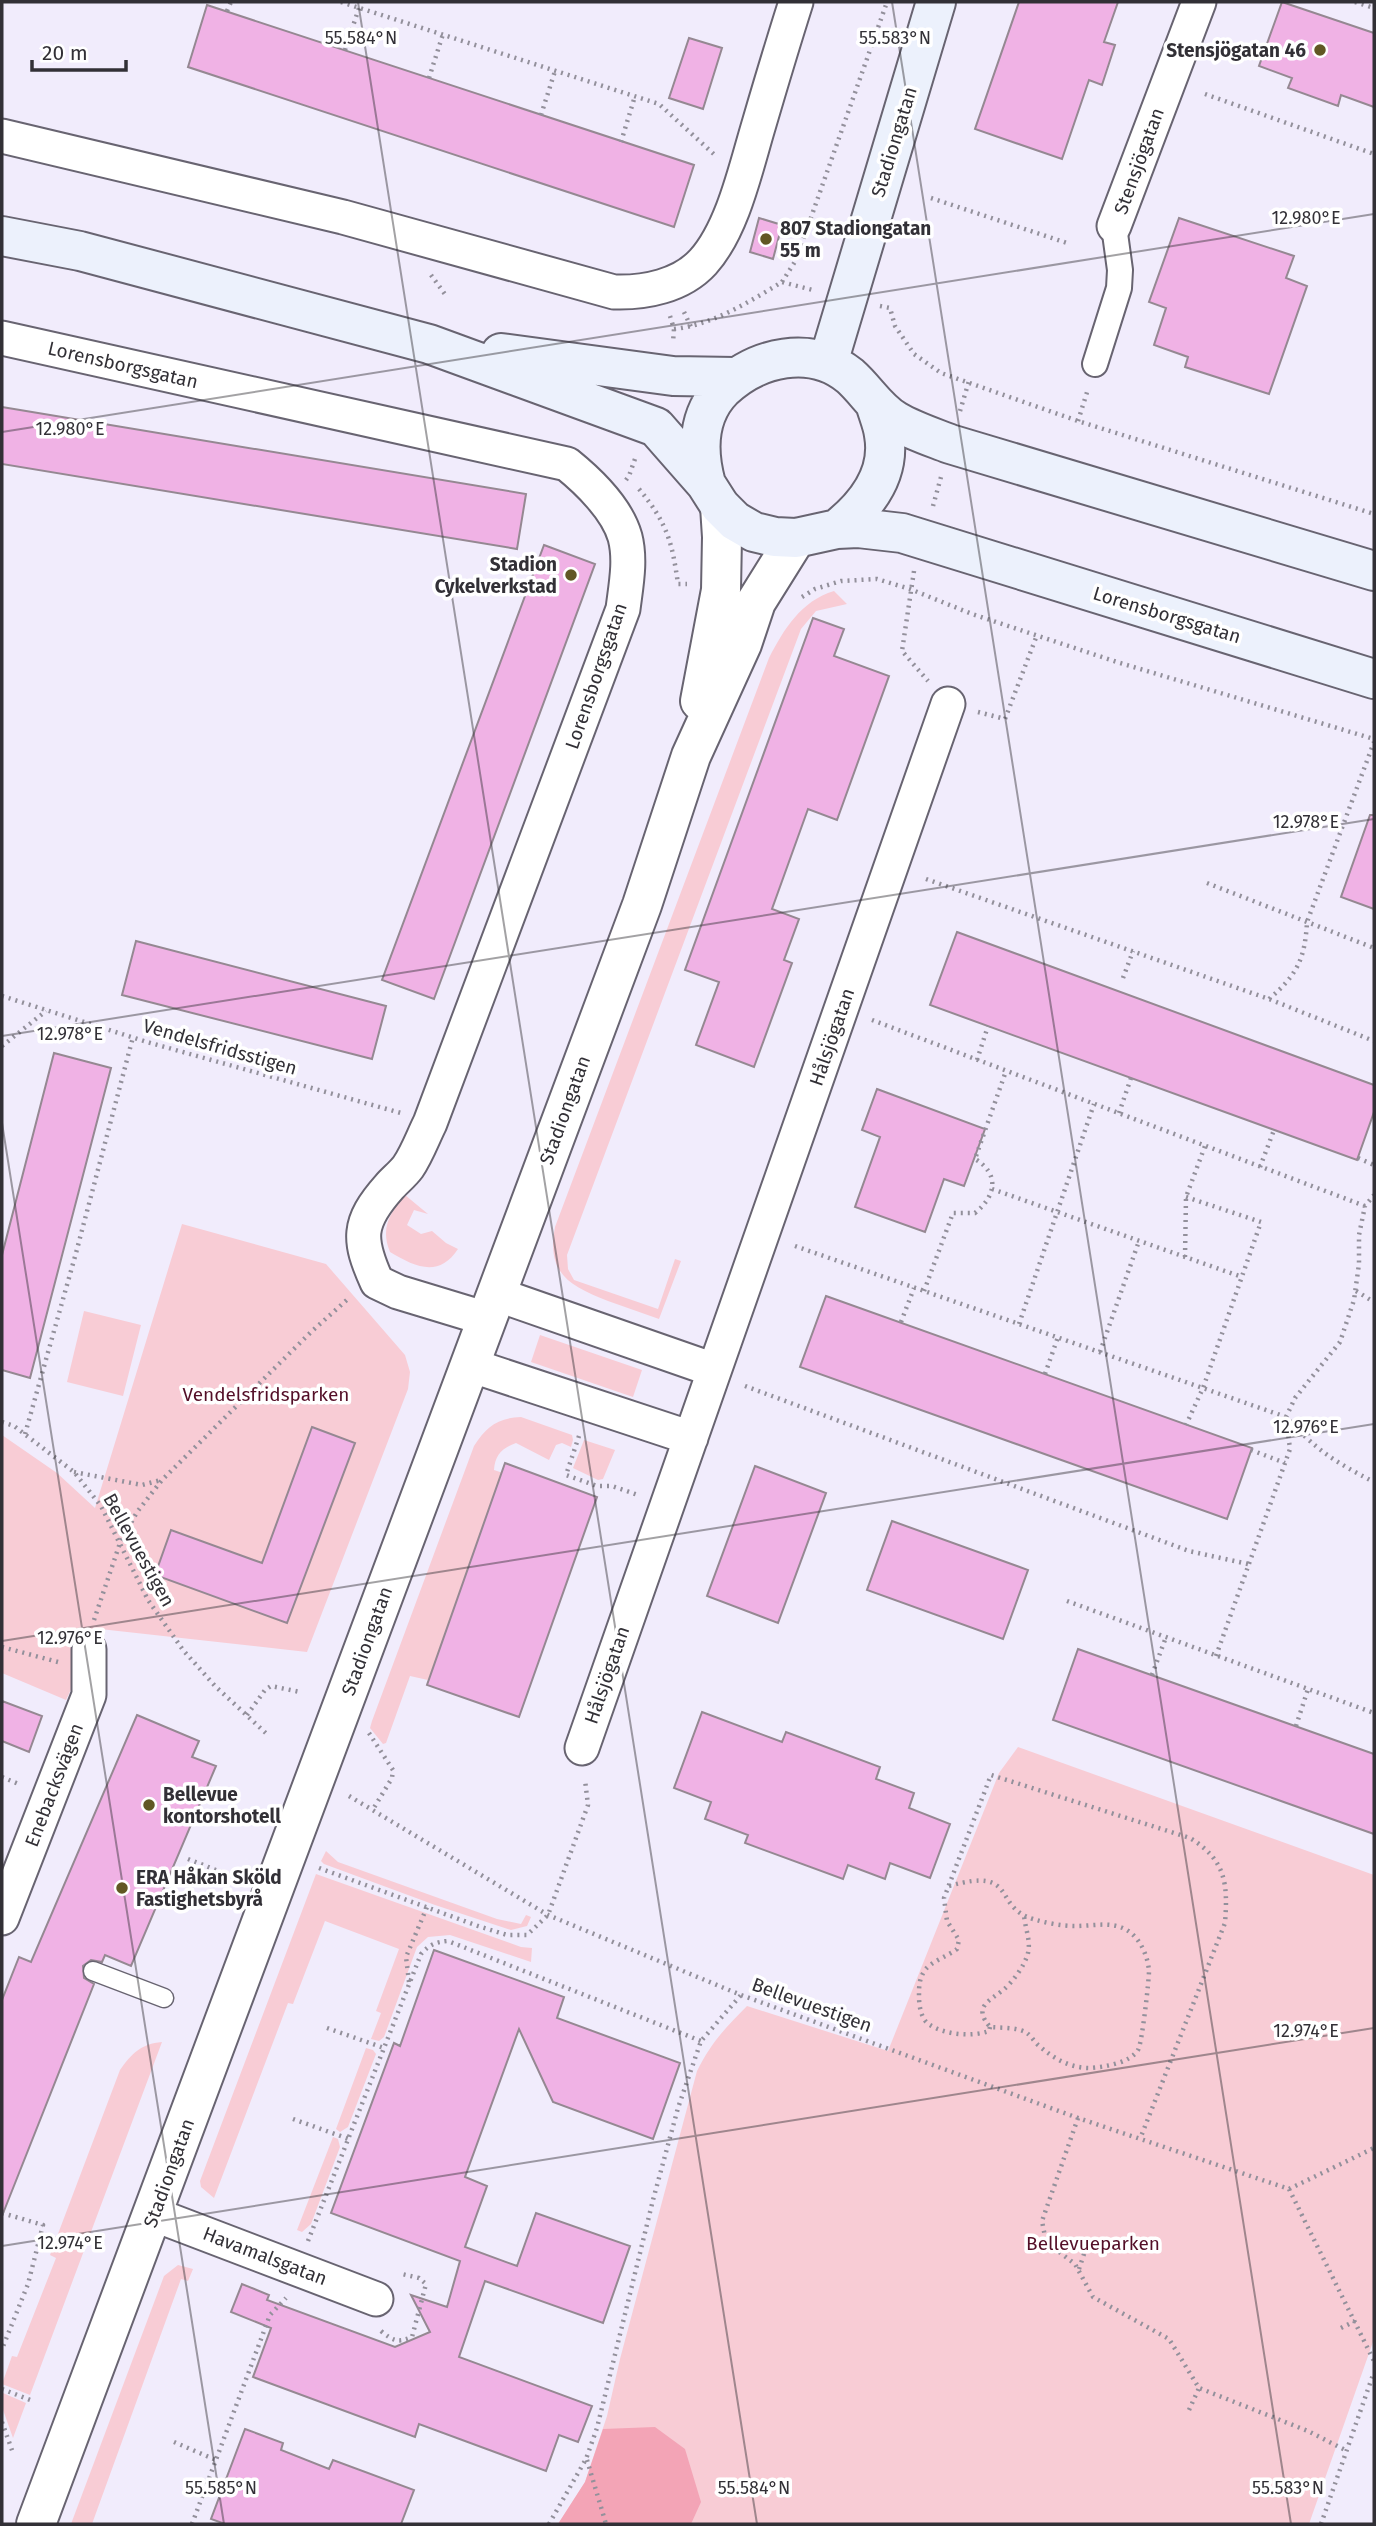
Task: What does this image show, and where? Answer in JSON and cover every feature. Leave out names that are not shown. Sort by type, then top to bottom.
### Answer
[{"type":"main road","name":"Stadiongatan","points":[[828,363],[936,2]]},
{"type":"main road","name":"Lorensborgsgatan","points":[[2,236],[80,251],[429,344],[656,427],[735,521],[754,532],[796,538],[858,527],[886,530],[1374,679]]},
{"type":"main road","name":"Lorensborgsgatan","points":[[429,344],[673,376],[736,377]]},
{"type":"main road","name":"Lorensborgsgatan","points":[[713,495],[700,461],[700,437],[706,414],[718,394],[736,377],[769,361],[791,357],[811,358],[828,363],[849,376],[894,420],[950,444],[1374,571]]},
{"type":"main road","name":"Lorensborgsgatan","points":[[837,529],[857,513],[874,492],[883,465],[885,436],[875,403]]},
{"type":"street","points":[[2,136],[344,217],[614,292],[649,290],[688,275],[703,261],[718,237],[736,201],[796,2]]},
{"type":"street","name":"Stensjögatan","points":[[1095,364],[1119,288],[1120,270],[1114,226],[1199,2]]},
{"type":"street","name":"Lorensborgsgatan","points":[[2,338],[567,464],[604,500],[624,536],[628,571],[623,608],[430,1123],[408,1167],[388,1188],[365,1221],[363,1240],[367,1261],[377,1282]]},
{"type":"street","name":"Stadiongatan","points":[[691,757],[720,590],[722,537],[713,495]]},
{"type":"street","name":"Stadiongatan","points":[[36,2524],[642,905],[691,757],[742,644],[756,602],[796,538]]},
{"type":"street","name":"Hålsjögatan","points":[[582,1748],[948,704]]},
{"type":"street","points":[[377,1282],[398,1292],[491,1307],[714,1370]]},
{"type":"street","points":[[470,1365],[691,1438]]},
{"type":"street","name":"Enebacksvägen","points":[[2,1919],[89,1695],[90,1659]]},
{"type":"street","name":"Havamalsgatan","points":[[153,2214],[376,2299]]},
{"type":"lane","points":[[93,1970],[164,1998]]},
{"type":"path","points":[[227,11],[231,2]]},
{"type":"path","points":[[341,2],[659,104],[743,179]]},
{"type":"path","points":[[674,329],[691,327],[725,313],[782,282],[796,260],[887,2]]},
{"type":"path","points":[[1355,2],[1374,8]]},
{"type":"path","points":[[345,50],[359,8]]},
{"type":"path","points":[[429,78],[443,34]]},
{"type":"path","points":[[541,115],[555,71]]},
{"type":"path","points":[[1205,94],[1374,154]]},
{"type":"path","points":[[621,142],[635,96]]},
{"type":"path","points":[[931,198],[1067,243]]},
{"type":"path","points":[[782,282],[890,308],[895,326],[914,354],[941,373],[1078,421],[1374,514]]},
{"type":"path","points":[[969,381],[910,589],[902,651],[948,704],[1005,719],[1037,635]]},
{"type":"path","points":[[638,487],[655,509],[672,542],[678,584]]},
{"type":"path","points":[[800,597],[841,581],[877,579],[1117,662],[1374,741],[1307,922],[1306,945],[1298,969],[1269,999]]},
{"type":"path","points":[[926,879],[1269,999],[1374,1041]]},
{"type":"path","points":[[1207,883],[1374,948]]},
{"type":"path","points":[[1123,978],[1133,951]]},
{"type":"path","name":"Vendelsfridsstigen","points":[[2,996],[430,1123]]},
{"type":"path","points":[[2,1046],[46,1010]]},
{"type":"path","points":[[841,1010],[1365,1206]]},
{"type":"path","points":[[977,1060],[988,1026]]},
{"type":"path","points":[[25,1434],[133,1037]]},
{"type":"path","points":[[925,1291],[953,1213],[975,1213],[989,1200],[992,1178],[986,1168],[975,1159],[1006,1071]]},
{"type":"path","points":[[1119,1113],[1131,1078]]},
{"type":"path","points":[[1019,1324],[1094,1104]]},
{"type":"path","points":[[1260,1167],[1274,1130]]},
{"type":"path","points":[[1185,1257],[1186,1196],[1205,1146]]},
{"type":"path","points":[[1357,1158],[1374,1165]]},
{"type":"path","points":[[992,1189],[1242,1277]]},
{"type":"path","points":[[1216,1656],[1290,1449],[1286,1417],[1295,1398],[1340,1342],[1356,1291],[1359,1235],[1365,1206],[1374,1195]]},
{"type":"path","points":[[1186,1196],[1261,1222],[1203,1388],[1186,1425]]},
{"type":"path","points":[[1100,1352],[1139,1241]]},
{"type":"path","points":[[795,1246],[1286,1417],[1308,1442],[1338,1463],[1374,1482]]},
{"type":"path","points":[[2,1647],[90,1659],[96,1608],[120,1543],[137,1512],[162,1480],[311,1332],[354,1294],[377,1282]]},
{"type":"path","points":[[901,1322],[914,1288]]},
{"type":"path","points":[[1356,1291],[1374,1302]]},
{"type":"path","points":[[1045,1374],[1058,1337]]},
{"type":"path","points":[[745,1386],[1189,1551],[1248,1564]]},
{"type":"path","name":"Bellevuestigen","points":[[2,1422],[14,1426],[74,1472],[101,1506],[148,1600],[183,1650],[215,1686],[269,1736]]},
{"type":"path","points":[[581,1432],[566,1475],[597,1486],[612,1486],[667,1504]]},
{"type":"path","points":[[1251,1450],[1285,1463]]},
{"type":"path","points":[[74,1472],[142,1485],[162,1480]]},
{"type":"path","points":[[1068,1601],[1374,1713]]},
{"type":"path","points":[[1152,1675],[1166,1637]]},
{"type":"path","points":[[247,1715],[271,1686],[300,1692]]},
{"type":"path","points":[[1296,1726],[1308,1689]]},
{"type":"path","points":[[372,1811],[392,1778],[393,1770],[377,1746]]},
{"type":"path","name":"Hålsjögatan","points":[[548,1915],[587,1805],[582,1748]]},
{"type":"path","points":[[990,2027],[989,2031],[970,2035],[929,2025],[923,2017],[919,2003],[919,1983],[927,1968],[957,1949],[959,1940],[947,1921],[944,1898],[991,1775],[1191,1838],[1205,1847],[1217,1860],[1224,1878],[1225,1923],[1140,2139]]},
{"type":"path","name":"Bellevuestigen","points":[[349,1796],[548,1915],[741,1994],[1078,2118],[1289,2189]]},
{"type":"path","points":[[188,1859],[231,1876]]},
{"type":"path","points":[[313,1866],[507,1935],[527,1935],[548,1915]]},
{"type":"path","points":[[948,1886],[978,1880],[990,1881],[1000,1887],[1024,1915],[1031,1919],[1073,1926],[1121,1926],[1139,1941],[1149,1971],[1143,2036],[1139,2050],[1131,2057],[1112,2065],[1070,2066],[1053,2057],[1028,2034],[1018,2030],[990,2027],[983,2019],[982,2010],[986,2003],[1004,1989],[1027,1955],[1024,1915]]},
{"type":"path","points":[[410,1982],[406,1957],[427,1907]]},
{"type":"path","points":[[192,2524],[270,2315],[286,2298],[421,1954],[429,1945],[449,1941],[701,2041]]},
{"type":"path","points":[[549,2524],[586,2459],[597,2428],[653,2200],[678,2109],[701,2041],[741,1994]]},
{"type":"path","points":[[327,2028],[384,2048]]},
{"type":"path","points":[[1078,2118],[1042,2221],[1046,2242],[1075,2264],[1093,2297],[1169,2339],[1199,2388],[1308,2431],[1347,2451]]},
{"type":"path","points":[[293,2119],[349,2138]]},
{"type":"path","points":[[1374,2148],[1289,2189],[1374,2361]]},
{"type":"path","points":[[2,2213],[43,2225],[28,2284],[2,2349]]},
{"type":"path","points":[[1078,2270],[1090,2236]]},
{"type":"path","points":[[381,2332],[392,2341],[403,2341],[415,2336],[421,2318],[426,2284],[419,2278],[402,2274]]},
{"type":"path","points":[[1341,2328],[1355,2321]]},
{"type":"path","points":[[1321,2524],[1374,2372]]},
{"type":"path","points":[[1189,2410],[1199,2388]]},
{"type":"path","points":[[2,2389],[33,2401]]},
{"type":"path","points":[[2,2422],[13,2454]]},
{"type":"path","points":[[174,2442],[216,2460]]},
{"type":"path","points":[[586,2459],[606,2524]]},
{"type":"green space","points":[[834,591],[847,604],[816,611],[801,629],[567,1255],[568,1269],[574,1280],[658,1309],[675,1259],[681,1261],[659,1319],[582,1290],[564,1276],[554,1256],[555,1227],[769,658],[795,617],[812,602]]},
{"type":"green space","points":[[405,1195],[428,1214],[414,1210],[407,1225],[421,1234],[432,1231],[458,1249],[443,1264],[435,1267],[417,1265],[390,1252],[386,1228],[395,1208]]},
{"type":"green space","name":"Vendelsfridsparken","points":[[182,1224],[326,1264],[405,1355],[410,1372],[408,1389],[307,1652],[100,1629],[66,1700],[2,1673],[2,1435],[57,1473],[95,1508]]},
{"type":"green space","points":[[84,1311],[141,1325],[123,1396],[67,1382]]},
{"type":"green space","points":[[540,1335],[642,1370],[633,1397],[531,1362]]},
{"type":"green space","points":[[521,1417],[572,1435],[571,1447],[562,1443],[556,1445],[549,1460],[516,1443],[498,1456],[494,1470],[509,1475],[428,1680],[410,1676],[386,1743],[383,1744],[370,1728],[372,1721],[474,1446],[493,1425],[505,1419]]},
{"type":"green space","points":[[584,1440],[615,1450],[603,1479],[598,1480],[573,1468]]},
{"type":"green space","name":"Bellevueparken","points":[[1018,1747],[1374,1875],[1374,2339],[1309,2524],[558,2524],[585,2482],[607,2416],[697,2071],[702,2061],[719,2036],[747,2006],[888,2051],[999,1773]]},
{"type":"green space","points":[[326,1851],[338,1862],[497,1919],[521,1924],[526,1915],[531,1917],[527,1926],[511,1930],[324,1864],[321,1861]]},
{"type":"green space","points":[[316,1874],[521,1947],[532,1948],[531,1962],[450,1935],[428,1937],[417,1947],[384,2037],[379,2041],[371,2039],[381,2013],[376,2011],[399,1949],[325,1921],[293,2004],[288,2003],[214,2198],[201,2187],[200,2181]]},
{"type":"green space","points":[[162,2042],[30,2395],[2,2384],[12,2356],[17,2357],[56,2258],[50,2255],[120,2070],[138,2050]]},
{"type":"green space","points":[[366,2048],[376,2054],[348,2127],[340,2132],[336,2129]]},
{"type":"green space","points":[[333,2137],[338,2139],[340,2147],[311,2224],[302,2232],[297,2230]]},
{"type":"green space","points":[[178,2265],[193,2269],[188,2281],[181,2279],[92,2524],[71,2524],[164,2276]]},
{"type":"green space","points":[[3,2393],[26,2403],[13,2438],[2,2407]]},
{"type":"shaded area","points":[[655,2427],[685,2449],[701,2502],[691,2524],[558,2524],[585,2482],[603,2429]]},
{"type":"building","points":[[1019,2],[1118,2],[1104,42],[1115,45],[1102,85],[1089,80],[1062,159],[975,129]]},
{"type":"building","name":"Stensjögatan 46","points":[[1282,2],[1374,33],[1374,107],[1341,95],[1338,106],[1288,88],[1292,78],[1259,66]]},
{"type":"building","points":[[207,5],[694,165],[674,227],[188,67]]},
{"type":"building","points":[[689,38],[722,48],[703,109],[669,98]]},
{"type":"building","name":"807 Stadiongatan 55 m","points":[[759,218],[782,225],[773,259],[750,252]]},
{"type":"building","points":[[1179,218],[1294,256],[1286,278],[1307,286],[1269,394],[1185,367],[1188,357],[1154,345],[1166,308],[1149,302]]},
{"type":"building","points":[[2,407],[526,494],[517,549],[2,464]]},
{"type":"building","points":[[544,545],[595,564],[434,999],[382,980]]},
{"type":"building","points":[[813,618],[844,629],[834,656],[889,676],[837,820],[808,809],[772,909],[799,919],[784,960],[792,963],[754,1067],[696,1045],[719,982],[685,970]]},
{"type":"building","points":[[1370,815],[1374,815],[1374,909],[1341,897]]},
{"type":"building","points":[[957,932],[1374,1085],[1374,1112],[1357,1160],[930,1005]]},
{"type":"building","points":[[136,941],[386,1006],[372,1059],[122,995]]},
{"type":"building","points":[[54,1053],[111,1068],[30,1378],[2,1370],[2,1255]]},
{"type":"building","points":[[877,1089],[985,1129],[964,1186],[944,1179],[925,1232],[855,1207],[880,1137],[862,1130]]},
{"type":"building","points":[[826,1296],[1252,1448],[1227,1519],[800,1367]]},
{"type":"building","points":[[312,1427],[355,1443],[287,1623],[155,1575],[171,1530],[262,1563]]},
{"type":"building","points":[[505,1463],[597,1497],[519,1717],[427,1685]]},
{"type":"building","points":[[755,1466],[826,1493],[778,1623],[707,1596]]},
{"type":"building","points":[[892,1521],[1028,1570],[1003,1639],[867,1590]]},
{"type":"building","points":[[1078,1649],[1374,1754],[1374,1834],[1053,1720]]},
{"type":"building","points":[[2,1701],[42,1716],[29,1752],[2,1741]]},
{"type":"building","points":[[702,1712],[782,1742],[786,1732],[880,1767],[876,1779],[914,1793],[909,1808],[950,1824],[930,1878],[890,1863],[885,1879],[848,1865],[843,1879],[745,1843],[748,1835],[705,1819],[711,1802],[674,1788]]},
{"type":"building","name":"Bellevue kontorshotell","points":[[137,1715],[199,1741],[192,1757],[216,1766],[131,1966],[105,1955],[102,1962],[91,1960],[83,1966],[84,1978],[94,1984],[2,2216],[2,2000],[19,1957],[31,1962]]},
{"type":"building","points":[[434,1950],[564,1997],[557,2018],[680,2063],[653,2139],[553,2102],[519,2029],[465,2177],[487,2186],[465,2247],[517,2266],[536,2213],[630,2246],[603,2323],[485,2281],[459,2357],[592,2406],[578,2442],[559,2435],[546,2471],[419,2424],[415,2437],[253,2377],[271,2328],[231,2312],[242,2284],[269,2295],[267,2300],[395,2347],[430,2332],[411,2295],[447,2307],[460,2261],[331,2213],[394,2043],[400,2046]]},
{"type":"building","points":[[245,2429],[283,2443],[281,2450],[329,2469],[333,2460],[414,2490],[401,2524],[225,2524],[211,2519]]},
{"type":"place","name":"Stensjögatan 46","points":[[1320,50]]},
{"type":"place","name":"807 Stadiongatan 55 m","points":[[766,239]]},
{"type":"place","name":"Stadion Cykelverkstad","points":[[571,575]]},
{"type":"place","name":"Bellevue kontorshotell","points":[[149,1805]]},
{"type":"place","name":"ERA Håkan Sköld Fastighetsbyrå","points":[[122,1888]]}]
